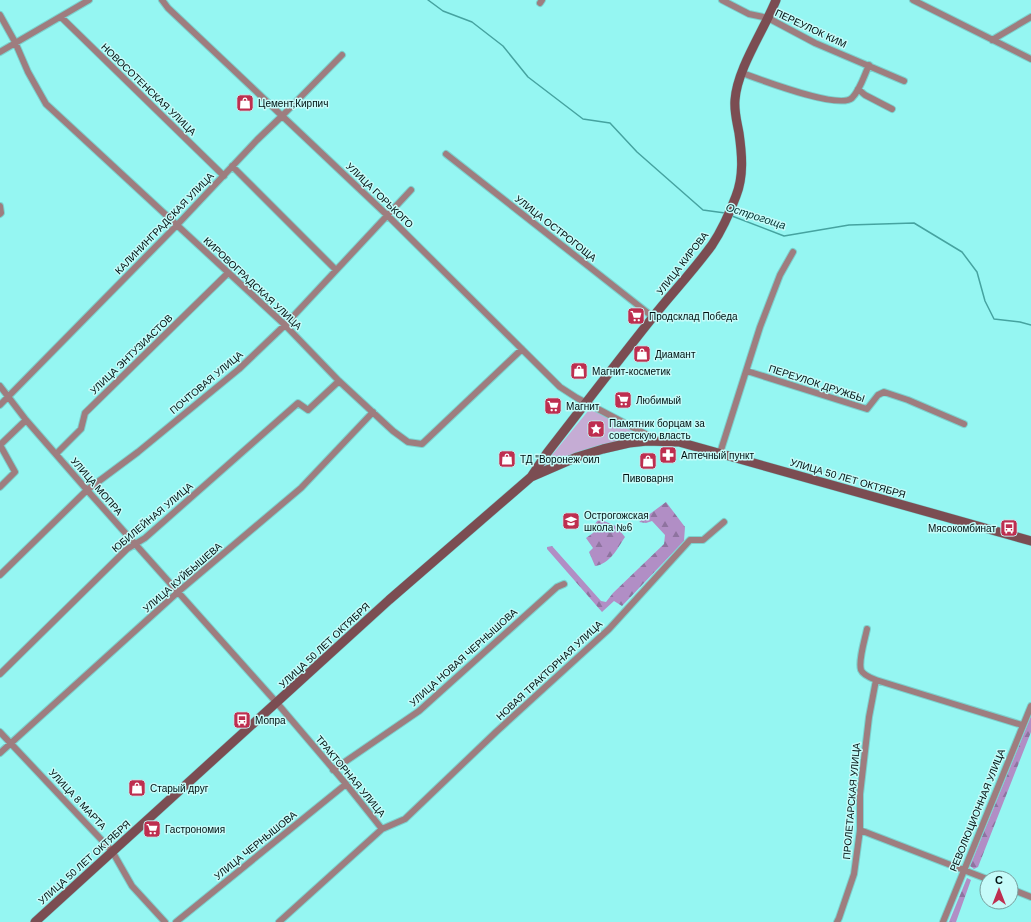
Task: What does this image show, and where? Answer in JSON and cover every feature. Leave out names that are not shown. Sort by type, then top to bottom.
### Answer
[{"type":"main road","name":"УЛИЦА КИРОВА","points":[[531,477],[547,453],[713,243],[722,227],[733,203],[739,185],[742,168],[735,109],[736,91],[742,73],[776,0]]},
{"type":"main road","name":"УЛИЦА 50 ЛЕТ ОКТЯБРЯ","points":[[35,922],[389,600],[531,477],[577,457],[629,443],[659,441],[679,442],[1031,541]]},
{"type":"street","points":[[0,52],[61,17],[76,3],[89,0]]},
{"type":"street","name":"УЛИЦА ГОРЬКОГО","points":[[162,0],[168,8],[387,215],[560,387],[577,398],[587,402]]},
{"type":"street","name":"ПЕРЕУЛОК КИМ","points":[[722,0],[749,14],[768,18],[815,42],[904,81]]},
{"type":"street","points":[[913,0],[1031,59]]},
{"type":"street","name":"КИРОВОГРАДСКАЯ УЛИЦА","points":[[0,15],[16,42],[28,72],[46,104],[284,325],[372,412],[408,442],[422,444],[522,349]]},
{"type":"street","name":"НОВОСОТЕНСКАЯ УЛИЦА","points":[[61,17],[224,176]]},
{"type":"street","points":[[992,40],[1031,17]]},
{"type":"street","name":"КАЛИНИНГРАДСКАЯ УЛИЦА","points":[[0,405],[177,225],[256,140],[282,116],[342,55]]},
{"type":"street","points":[[742,73],[797,92],[827,99],[847,100],[851,99],[858,89],[869,65]]},
{"type":"street","points":[[858,89],[865,95],[892,109]]},
{"type":"street","name":"УЛИЦА ОСТРОГОЩА","points":[[446,154],[653,317]]},
{"type":"street","points":[[232,166],[336,270]]},
{"type":"street","name":"ПОЧТОВАЯ УЛИЦА","points":[[0,575],[87,490],[138,452],[239,370],[284,325],[411,190]]},
{"type":"street","points":[[0,206],[0,214]]},
{"type":"street","points":[[720,453],[760,327],[780,275],[793,252]]},
{"type":"street","name":"УЛИЦА ЭНТУЗИАСТОВ","points":[[56,454],[81,429],[85,413],[228,273]]},
{"type":"street","name":"ПЕРЕУЛОК ДРУЖБЫ","points":[[747,371],[867,410],[878,395],[884,392],[908,400],[964,424]]},
{"type":"street","name":"ЮБИЛЕЙНАЯ УЛИЦА","points":[[0,674],[127,549],[145,538],[298,403],[308,410],[339,381]]},
{"type":"street","name":"УЛИЦА МОПРА","points":[[0,386],[26,420],[87,490],[277,703]]},
{"type":"street","name":"УЛИЦА 50 ЛЕТ ОКТЯБРЯ","points":[[587,402],[659,441]]},
{"type":"street","name":"УЛИЦА КУЙБЫШЕВА","points":[[0,753],[178,592],[301,488],[372,412]]},
{"type":"street","points":[[0,487],[16,472],[0,445],[26,420]]},
{"type":"street","name":"НОВАЯ ТРАКТОРНАЯ УЛИЦА","points":[[382,829],[405,819],[496,732],[609,628],[690,540],[702,540],[724,522]]},
{"type":"street","name":"УЛИЦА НОВАЯ ЧЕРНЫШОВА","points":[[333,770],[419,711],[557,587],[564,584]]},
{"type":"street","points":[[867,629],[860,661],[861,670],[864,674],[876,680],[1022,725]]},
{"type":"street","name":"ПРОЛЕТАРСКАЯ УЛИЦА","points":[[837,922],[854,874],[860,830],[860,794],[868,717],[876,680]]},
{"type":"street","name":"ТРАКТОРНАЯ УЛИЦА","points":[[277,703],[382,829],[279,922]]},
{"type":"street","name":"РЕВОЛЮЦИОННАЯ УЛИЦА","points":[[943,922],[1031,706]]},
{"type":"street","name":"УЛИЦА 8 МАРТА","points":[[0,732],[112,851],[132,886],[161,921]]},
{"type":"street","name":"УЛИЦА ЧЕРНЫШОВА","points":[[176,922],[346,784]]},
{"type":"street","points":[[860,830],[979,876]]},
{"type":"street","points":[[1019,892],[1031,897]]},
{"type":"green space","points":[[666,502],[685,527],[684,541],[622,606],[614,601],[602,612],[547,549],[547,547],[552,546],[601,601],[606,602],[613,593],[664,544],[665,535],[652,521],[646,523],[639,522]]},
{"type":"green space","points":[[599,519],[616,526],[625,537],[609,559],[600,565],[595,566],[589,552],[593,548],[586,538],[593,533],[593,526]]},
{"type":"green space","points":[[1031,716],[1031,732],[978,867],[974,869],[970,866]]},
{"type":"green space","points":[[967,878],[971,880],[956,922],[949,922]]},
{"type":"shaded area","points":[[588,411],[595,411],[632,431],[630,438],[567,456],[543,466]]},
{"type":"waterway","name":"Острогоща","points":[[428,0],[443,11],[472,22],[503,46],[528,77],[583,119],[610,123],[637,152],[703,210],[725,213]]},
{"type":"waterway","name":"Острогоща","points":[[732,216],[784,236],[849,225],[914,223],[962,252],[977,272],[985,301],[994,319],[1020,322],[1031,325]]},
{"type":"place","name":"Цемент,Кирпич","points":[[245,103]]},
{"type":"place","name":"Продсклад Победа","points":[[636,316]]},
{"type":"place","name":"Диамант","points":[[642,354]]},
{"type":"place","name":"Магнит-косметик","points":[[579,371]]},
{"type":"place","name":"Любимый","points":[[623,400]]},
{"type":"place","name":"Магнит","points":[[553,406]]},
{"type":"place","name":"Памятник борцам за советскую власть","points":[[596,429]]},
{"type":"place","name":"Аптечный пункт","points":[[668,455]]},
{"type":"place","name":"ТД \"Воронеж оил","points":[[507,459]]},
{"type":"place","name":"Пивоварня","points":[[648,461]]},
{"type":"place","name":"Острогожская школа №6","points":[[571,521]]},
{"type":"place","name":"Мясокомбинат","points":[[1009,528]]},
{"type":"place","name":"Мопра","points":[[242,720]]},
{"type":"place","name":"Старый друг","points":[[137,788]]},
{"type":"place","name":"Гастрономия","points":[[152,829]]}]
